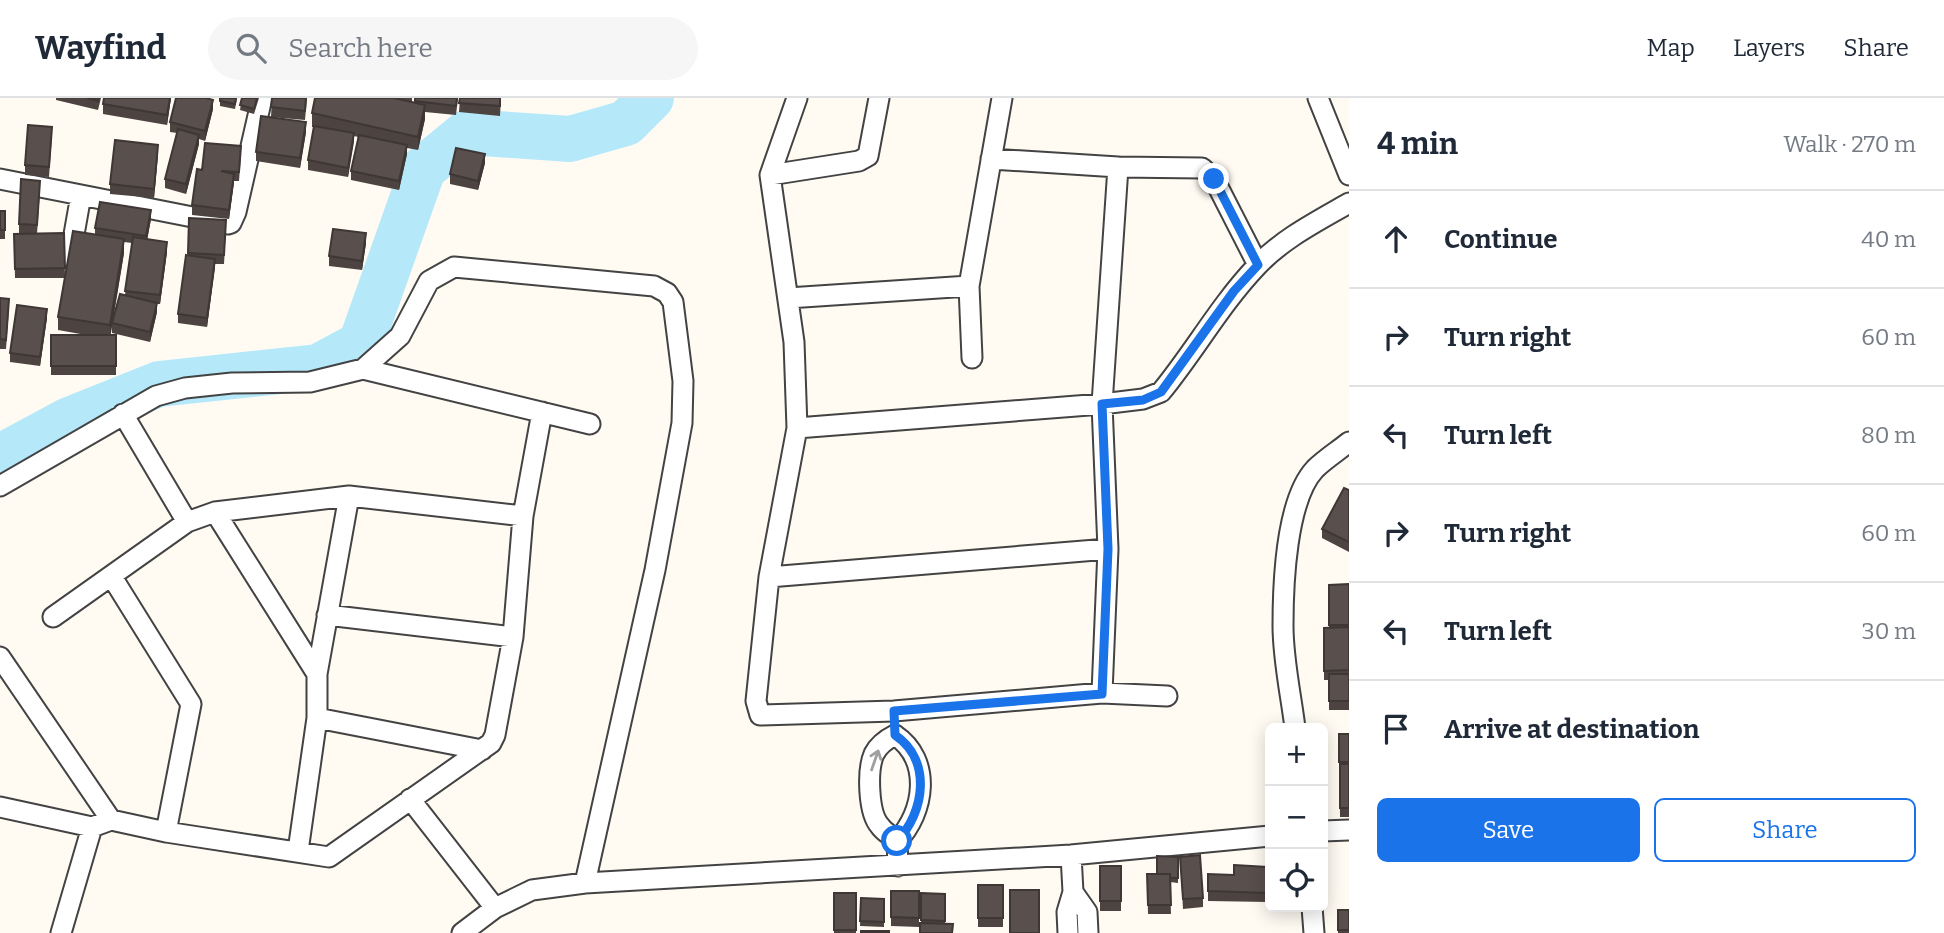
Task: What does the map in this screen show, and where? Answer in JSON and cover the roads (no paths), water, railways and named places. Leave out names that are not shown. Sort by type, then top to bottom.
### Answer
[{"type":"street","points":[[0,179],[222,224],[231,223],[242,190],[262,98]]},
{"type":"street","points":[[797,98],[770,175],[788,298],[797,384],[797,428],[769,577],[757,701],[760,715],[894,711],[1102,694],[1167,695]]},
{"type":"street","points":[[770,175],[859,161],[868,156],[879,98]]},
{"type":"street","points":[[972,358],[969,286],[1002,98]]},
{"type":"street","points":[[1318,98],[1349,174]]},
{"type":"street","points":[[991,159],[1202,169],[1210,173],[1258,265]]},
{"type":"street","points":[[1102,694],[1108,549],[1102,404],[1118,167]]},
{"type":"street","points":[[67,275],[80,195]]},
{"type":"street","points":[[797,428],[1143,400],[1161,392],[1234,291],[1258,265],[1294,235],[1349,203]]},
{"type":"street","points":[[363,369],[400,336],[429,281],[454,267],[654,286],[667,293],[673,302],[682,381],[682,423],[655,570],[586,883]]},
{"type":"street","points":[[788,298],[969,286]]},
{"type":"street","points":[[0,486],[156,396],[185,388],[232,383],[310,382],[363,369],[590,424]]},
{"type":"street","points":[[0,807],[92,827],[111,820],[166,832],[330,857],[482,750],[491,743],[495,735],[513,637],[523,516],[542,412]]},
{"type":"street","points":[[123,414],[187,522]]},
{"type":"street","points":[[1294,723],[1283,628],[1291,528],[1299,497],[1314,470],[1349,442]]},
{"type":"street","points":[[53,617],[187,522],[215,512],[349,496],[523,516]]},
{"type":"street","points":[[298,851],[317,718],[317,674],[349,496]]},
{"type":"street","points":[[215,512],[317,674]]},
{"type":"street","points":[[769,577],[1108,549]]},
{"type":"street","points":[[112,576],[191,704],[191,715],[166,832]]},
{"type":"street","points":[[327,615],[513,637]]},
{"type":"street","points":[[0,657],[111,820]]},
{"type":"street","points":[[894,711],[895,735]]},
{"type":"street","points":[[317,718],[482,750]]},
{"type":"street","points":[[895,735],[906,743],[917,761],[920,780],[917,813],[909,829],[897,841],[898,866]]},
{"type":"street","points":[[895,735],[886,740],[874,754],[870,793],[873,814],[879,826],[897,841]]},
{"type":"street","points":[[410,799],[495,908]]},
{"type":"street","points":[[61,933],[92,827]]},
{"type":"street","points":[[1328,831],[1349,830]]},
{"type":"street","points":[[462,933],[495,908],[532,890],[586,883],[1071,855],[1265,836]]},
{"type":"street","points":[[1068,933],[1067,912],[1073,892],[1071,855]]},
{"type":"street","points":[[1073,892],[1087,912],[1088,933]]},
{"type":"street","points":[[1312,912],[1314,933]]},
{"type":"waterway","points":[[0,457],[69,420],[159,384],[318,367],[361,344],[423,169],[468,132],[570,139],[626,123],[651,98]]}]
